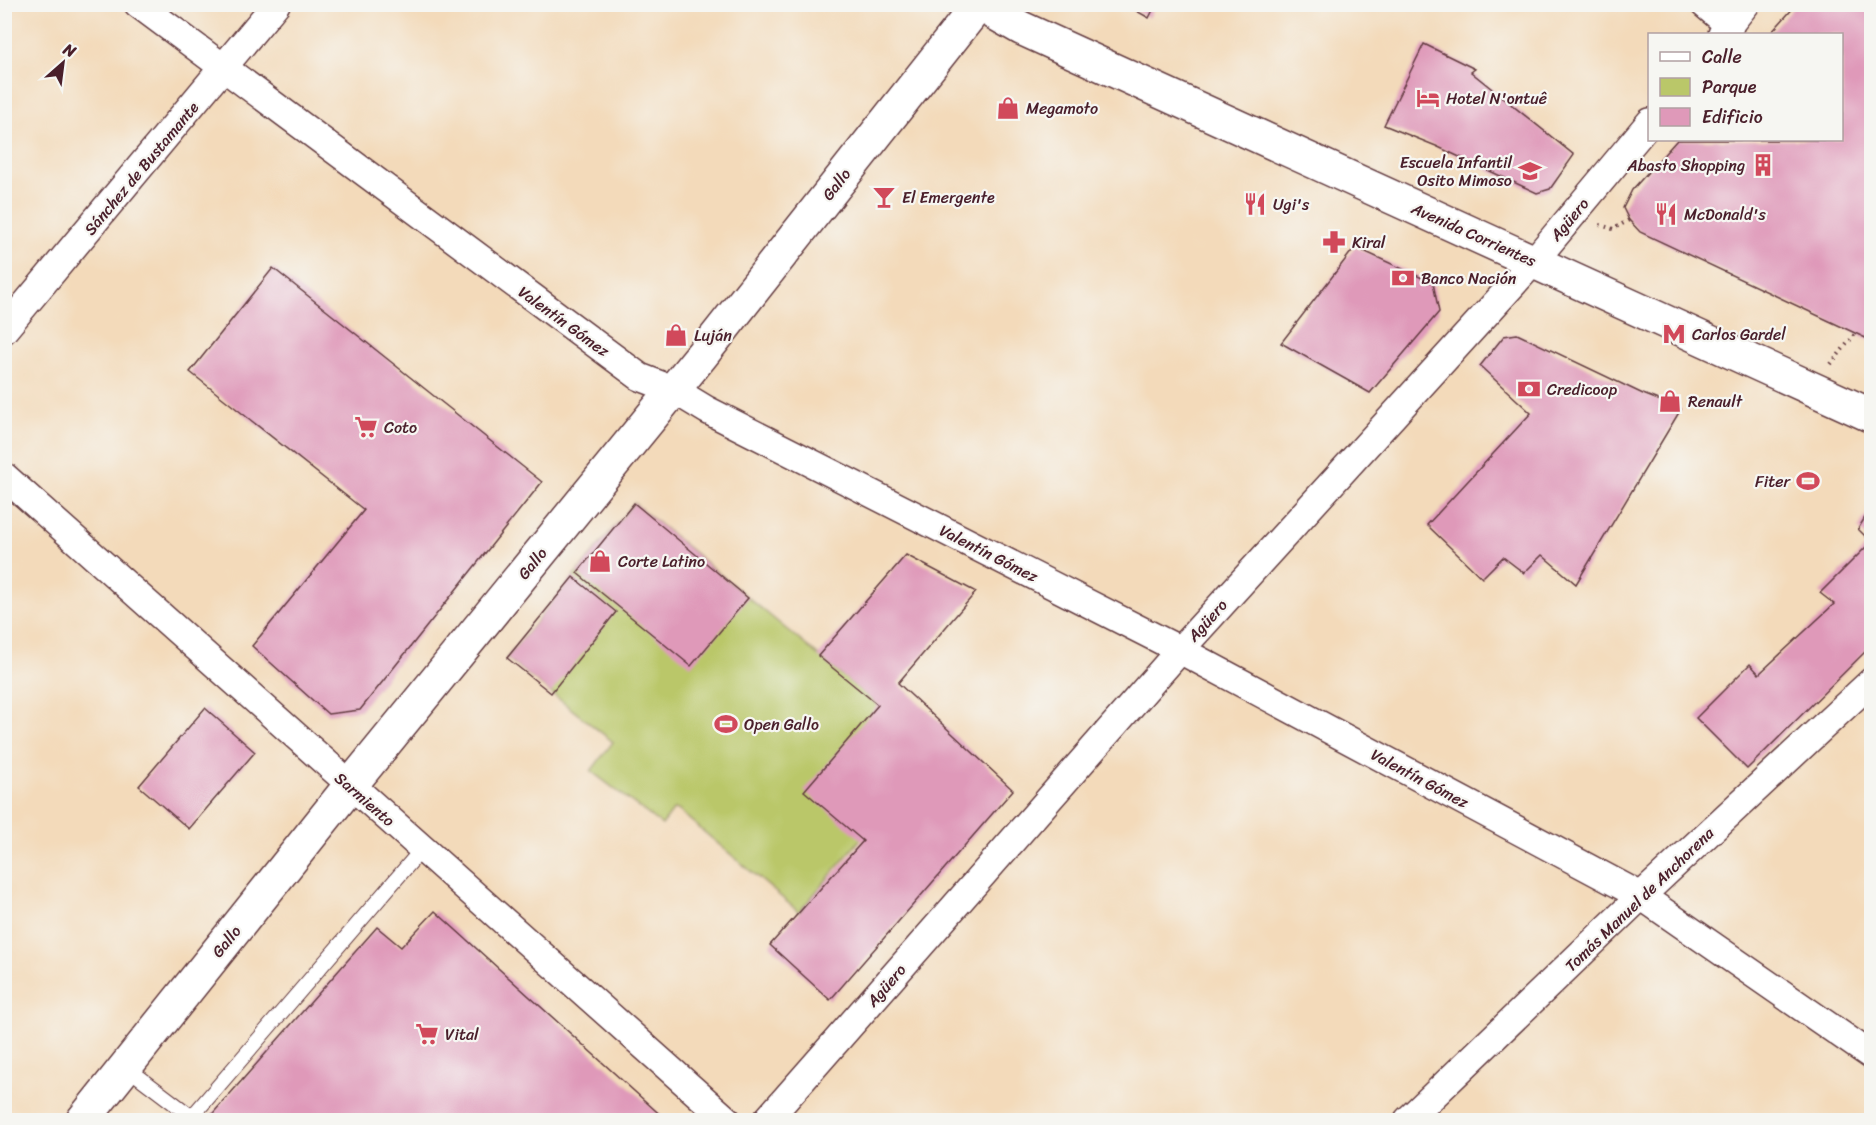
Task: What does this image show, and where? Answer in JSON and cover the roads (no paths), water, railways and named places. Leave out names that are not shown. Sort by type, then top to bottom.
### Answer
[{"type":"main road","name":"Avenida Corrientes","points":[[979,4],[1021,28],[1872,416]]},
{"type":"main road","name":"Gallo","points":[[83,1120],[350,786],[674,390],[979,4]]},
{"type":"street","name":"Valentín Gómez","points":[[138,4],[640,377],[674,390],[707,410],[1180,650],[1641,896],[1872,1056]]},
{"type":"street","name":"Sánchez de Bustamante","points":[[4,330],[276,4]]},
{"type":"street","points":[[1704,4],[1726,30],[1746,4]]},
{"type":"street","name":"Agüero","points":[[767,1120],[1180,650],[1534,261],[1648,124]]},
{"type":"street","name":"Sarmiento","points":[[4,476],[727,1120]]},
{"type":"street","name":"Tomás Manuel de Anchorena","points":[[1408,1120],[1641,896],[1872,681]]},
{"type":"lane","points":[[126,1067],[191,1119],[422,849]]},
{"type":"place","name":"Hotel N'ontuê","points":[[1428,98]]},
{"type":"place","name":"Megamoto","points":[[1008,108]]},
{"type":"place","name":"Abasto Shopping","points":[[1763,165]]},
{"type":"place","name":"Escuela Infantil Osito Mimoso","points":[[1530,171]]},
{"type":"place","name":"El Emergente","points":[[884,197]]},
{"type":"place","name":"Ugi's","points":[[1255,204]]},
{"type":"place","name":"McDonald's","points":[[1666,214]]},
{"type":"place","name":"Kiral","points":[[1334,242]]},
{"type":"place","name":"Banco Nación","points":[[1403,278]]},
{"type":"place","name":"Carlos Gardel","points":[[1674,334]]},
{"type":"place","name":"Luján","points":[[676,335]]},
{"type":"place","name":"Credicoop","points":[[1529,389]]},
{"type":"place","name":"Renault","points":[[1670,401]]},
{"type":"place","name":"Coto","points":[[366,427]]},
{"type":"place","name":"Fiter","points":[[1808,481]]},
{"type":"place","name":"Corte Latino","points":[[600,561]]},
{"type":"place","name":"Open Gallo","points":[[726,724]]},
{"type":"place","name":"Vital","points":[[427,1034]]}]
